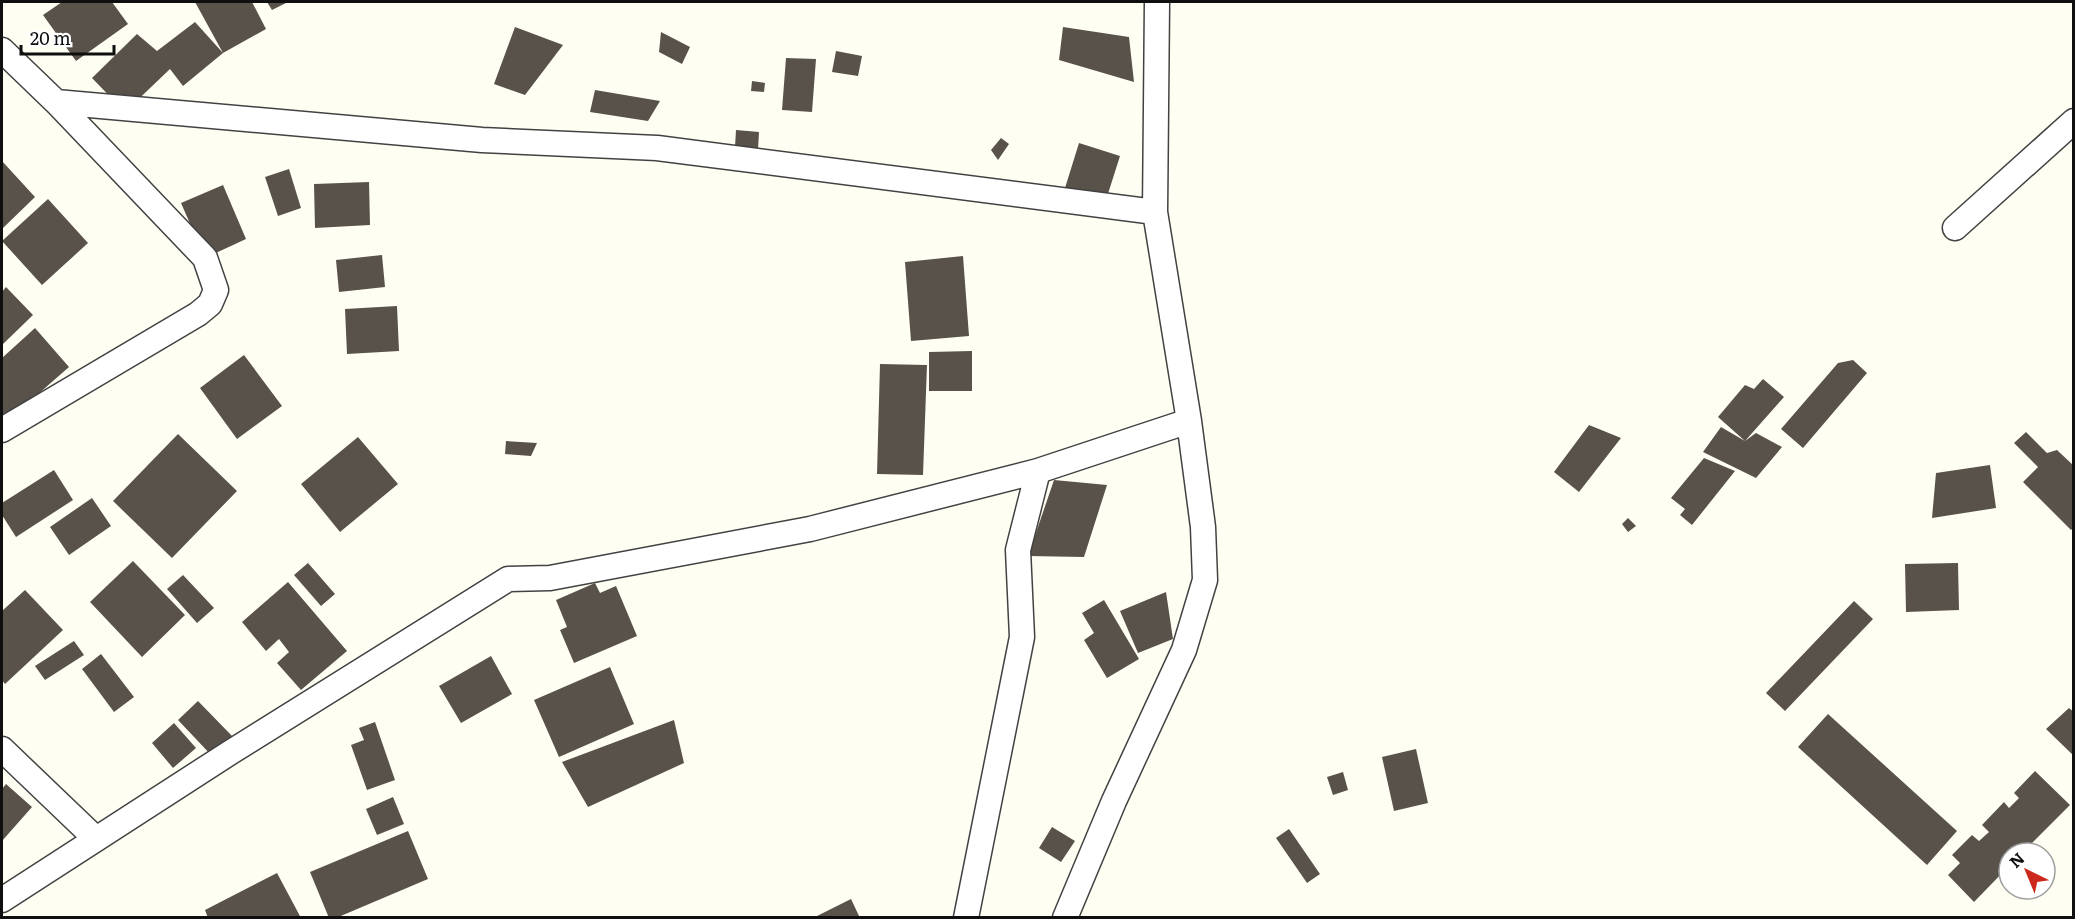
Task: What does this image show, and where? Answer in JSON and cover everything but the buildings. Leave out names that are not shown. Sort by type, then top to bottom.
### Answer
[{"type":"street","points":[[1065,918],[1114,801],[1184,650],[1205,580],[1203,527],[1189,421],[1155,212],[1156,2]]},
{"type":"street","points":[[2,50],[56,102],[205,258],[216,290],[210,304],[198,315],[2,430]]},
{"type":"street","points":[[56,102],[482,140],[657,148],[1155,212]]},
{"type":"street","points":[[1954,228],[2073,121]]},
{"type":"street","points":[[2,900],[508,579],[550,578],[810,529],[1038,471],[1189,421]]},
{"type":"street","points":[[966,918],[1022,637],[1018,550],[1038,471]]},
{"type":"street","points":[[2,749],[96,839]]}]
